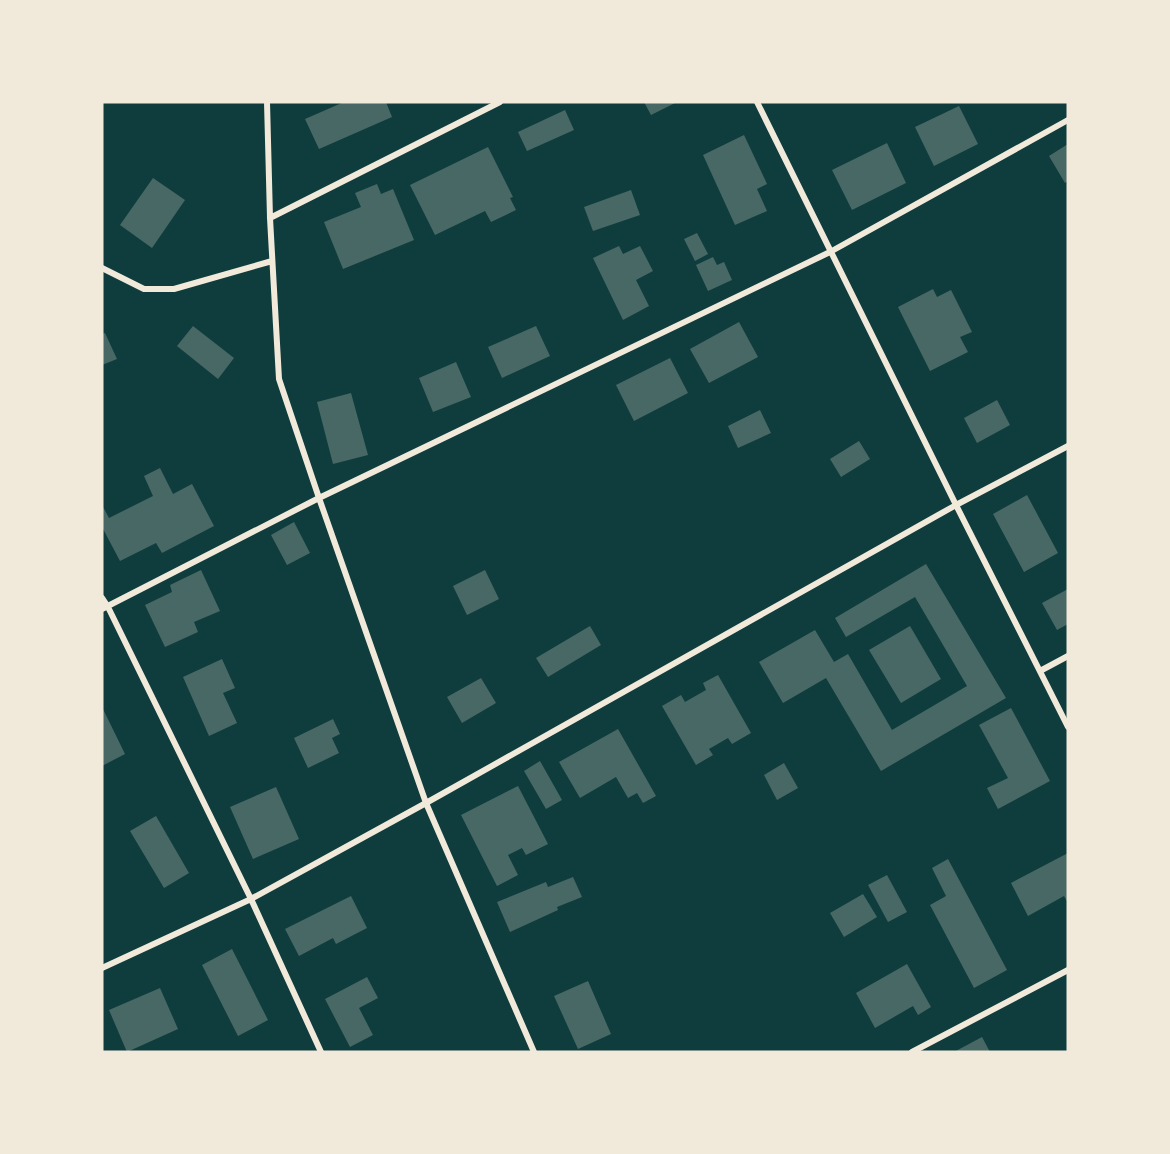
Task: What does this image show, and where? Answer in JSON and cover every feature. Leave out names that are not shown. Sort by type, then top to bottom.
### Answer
[{"type":"street","points":[[267,102],[270,218],[279,379],[426,803],[534,1052]]},
{"type":"street","points":[[270,218],[500,102]]},
{"type":"street","points":[[757,102],[1068,727]]},
{"type":"street","points":[[105,608],[319,498],[830,252],[1068,120]]},
{"type":"street","points":[[102,268],[144,289],[174,289],[272,261]]},
{"type":"street","points":[[102,968],[252,899],[956,505],[1068,446]]},
{"type":"street","points":[[102,598],[252,899],[321,1052]]},
{"type":"street","points":[[1040,671],[1068,656]]},
{"type":"street","points":[[912,1052],[1068,970]]},
{"type":"building","points":[[344,102],[386,102],[392,117],[319,149],[305,119]]},
{"type":"building","points":[[644,102],[677,102],[651,115]]},
{"type":"building","points":[[959,106],[978,144],[934,166],[915,127]]},
{"type":"building","points":[[565,110],[574,130],[527,151],[518,132]]},
{"type":"building","points":[[744,135],[767,184],[757,189],[767,211],[735,225],[703,155]]},
{"type":"building","points":[[887,143],[906,183],[852,210],[832,170]]},
{"type":"building","points":[[1068,144],[1068,181],[1065,183],[1049,156]]},
{"type":"building","points":[[488,147],[513,197],[510,198],[516,210],[491,222],[485,211],[435,235],[410,185]]},
{"type":"building","points":[[153,178],[185,200],[152,248],[120,225]]},
{"type":"building","points":[[377,184],[381,194],[393,189],[414,240],[343,269],[324,222],[361,207],[355,193]]},
{"type":"building","points":[[631,190],[640,215],[593,231],[584,207]]},
{"type":"building","points":[[697,233],[708,254],[695,261],[684,239]]},
{"type":"building","points":[[619,246],[623,254],[640,246],[653,271],[636,280],[649,306],[623,320],[593,258]]},
{"type":"building","points":[[713,257],[717,265],[724,262],[732,280],[708,291],[696,265]]},
{"type":"building","points":[[933,289],[937,297],[951,290],[972,332],[960,337],[968,352],[930,371],[898,307]]},
{"type":"building","points":[[739,322],[758,357],[709,383],[690,349]]},
{"type":"building","points":[[193,326],[234,358],[218,379],[177,346]]},
{"type":"building","points":[[536,326],[550,356],[502,378],[488,347]]},
{"type":"building","points":[[105,333],[117,359],[102,365],[102,334]]},
{"type":"building","points":[[670,358],[688,393],[634,421],[616,385]]},
{"type":"building","points":[[456,362],[471,397],[433,412],[419,378]]},
{"type":"building","points":[[351,393],[368,455],[333,464],[317,402]]},
{"type":"building","points":[[997,400],[1010,425],[977,443],[964,418]]},
{"type":"building","points":[[760,410],[771,433],[738,448],[728,426]]},
{"type":"building","points":[[859,441],[870,459],[841,477],[830,459]]},
{"type":"building","points":[[160,468],[173,494],[192,484],[214,526],[162,553],[156,543],[120,561],[102,527],[102,505],[109,518],[153,496],[144,476]]},
{"type":"building","points":[[1027,495],[1058,553],[1024,572],[993,514]]},
{"type":"building","points":[[294,522],[310,553],[287,565],[271,535]]},
{"type":"building","points":[[926,564],[1006,698],[881,771],[826,678],[783,703],[759,662],[815,630],[834,662],[848,654],[892,730],[967,686],[915,597],[846,637],[835,618]]},
{"type":"building","points":[[201,570],[220,611],[194,622],[198,632],[165,647],[145,605],[172,592],[170,585]]},
{"type":"building","points":[[485,570],[499,599],[467,615],[453,586]]},
{"type":"building","points":[[1068,589],[1068,624],[1057,630],[1042,603]]},
{"type":"building","points":[[590,626],[601,645],[548,677],[536,658]]},
{"type":"building","points":[[910,626],[941,679],[901,703],[869,650]]},
{"type":"building","points":[[222,659],[235,688],[223,693],[237,723],[209,736],[183,677]]},
{"type":"building","points":[[718,675],[751,733],[732,744],[728,738],[709,749],[713,755],[696,765],[662,706],[681,695],[685,702],[706,690],[703,683]]},
{"type":"building","points":[[481,678],[496,703],[462,723],[447,697]]},
{"type":"building","points":[[102,707],[125,754],[102,766]]},
{"type":"building","points":[[1011,708],[1050,781],[998,809],[987,788],[1008,778],[979,725]]},
{"type":"building","points":[[333,719],[340,734],[332,738],[339,753],[308,768],[294,738]]},
{"type":"building","points":[[618,729],[656,796],[643,803],[637,793],[628,798],[616,777],[580,798],[559,762]]},
{"type":"building","points":[[540,761],[562,800],[546,809],[524,771]]},
{"type":"building","points":[[784,763],[798,788],[777,800],[764,775]]},
{"type":"building","points":[[518,786],[548,844],[526,855],[522,848],[508,855],[518,875],[497,886],[461,815]]},
{"type":"building","points":[[276,787],[299,839],[253,859],[230,807]]},
{"type":"building","points":[[156,816],[189,873],[164,888],[130,831]]},
{"type":"building","points":[[1068,853],[1068,903],[1064,896],[1028,916],[1011,883]]},
{"type":"building","points":[[948,859],[1007,970],[974,988],[930,905],[946,896],[932,868]]},
{"type":"building","points":[[887,875],[907,912],[888,922],[868,885]]},
{"type":"building","points":[[573,877],[582,897],[557,907],[558,910],[510,932],[497,902],[546,882],[548,887]]},
{"type":"building","points":[[863,894],[877,917],[844,937],[830,913]]},
{"type":"building","points":[[351,896],[367,928],[336,944],[333,938],[299,956],[285,929]]},
{"type":"building","points":[[232,949],[268,1020],[238,1036],[202,965]]},
{"type":"building","points":[[907,964],[931,1007],[918,1015],[913,1006],[875,1028],[856,993]]},
{"type":"building","points":[[367,977],[378,998],[359,1008],[373,1035],[350,1047],[325,999]]},
{"type":"building","points":[[588,981],[611,1034],[578,1049],[554,996]]},
{"type":"building","points":[[160,988],[178,1029],[127,1052],[109,1010]]},
{"type":"building","points":[[982,1037],[990,1052],[954,1052]]}]
